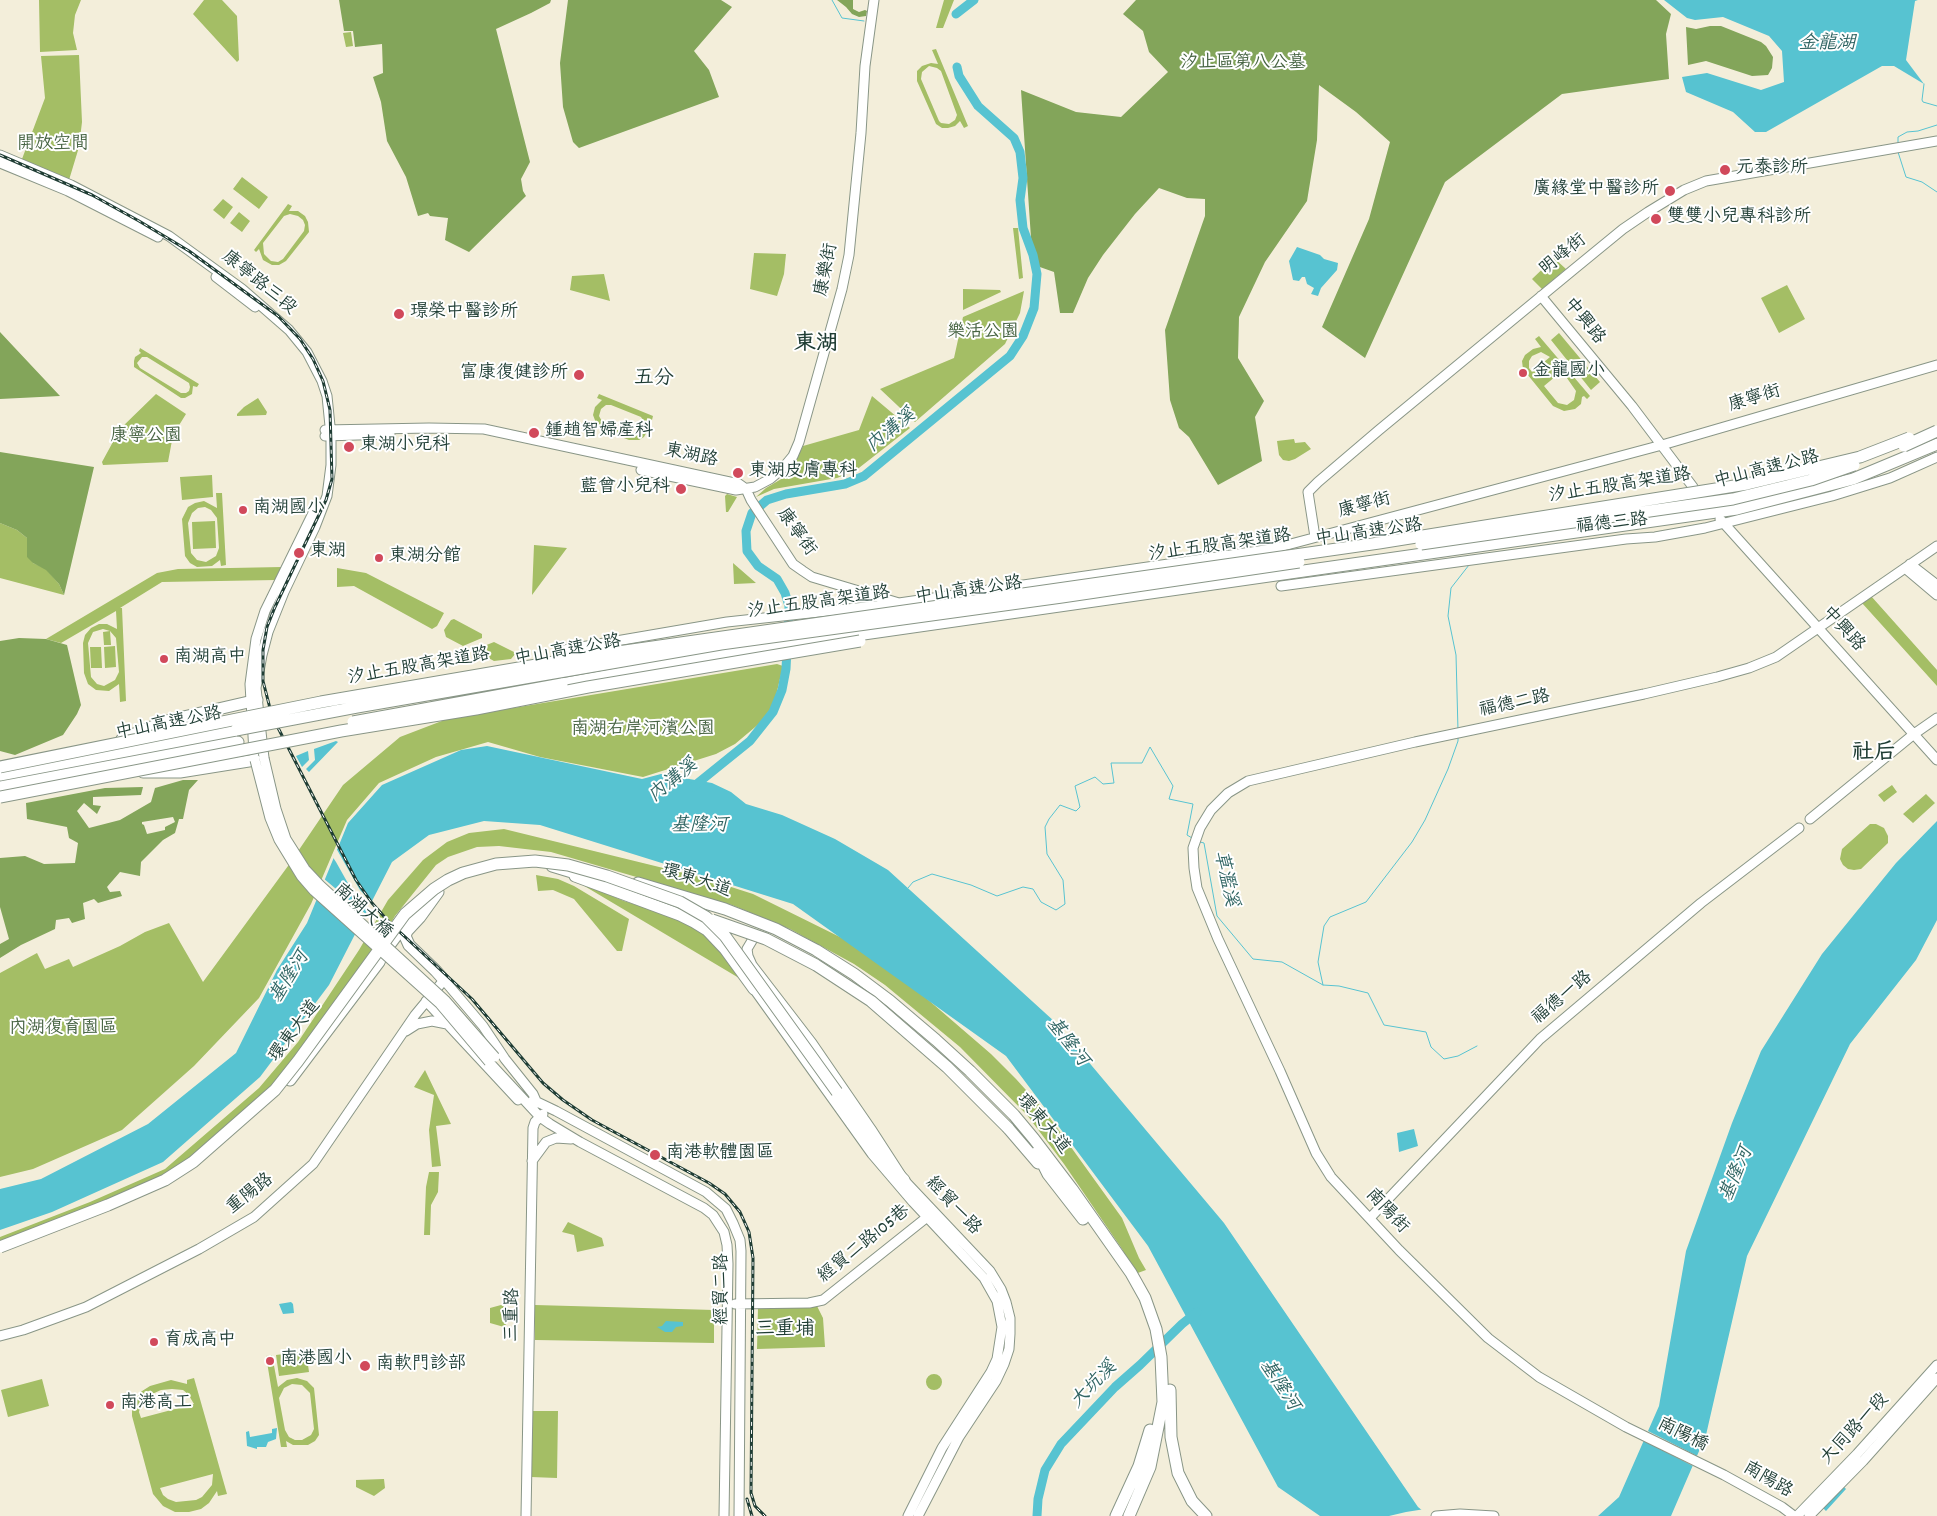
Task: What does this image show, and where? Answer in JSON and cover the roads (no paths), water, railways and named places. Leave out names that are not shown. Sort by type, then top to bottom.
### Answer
[{"type":"highway","name":"汐止五股高架道路","points":[[0,767],[321,702],[583,657],[1379,543],[1747,484],[1860,457],[1937,429]]},
{"type":"highway","name":"中山高速公路","points":[[0,775],[366,705],[722,644],[1072,596],[1733,499],[1819,477],[1878,456],[1937,429]]},
{"type":"highway","name":"中山高速公路","points":[[0,787],[724,654],[1737,508],[1853,479],[1937,444]]},
{"type":"highway","points":[[0,797],[250,748],[1027,610]]},
{"type":"highway","points":[[35,769],[91,751],[166,721],[254,696]]},
{"type":"highway","points":[[76,772],[180,772],[259,759]]},
{"type":"highway","name":"環東大道","points":[[0,1248],[165,1180],[193,1162],[275,1090],[405,914],[434,889],[448,880],[489,866],[524,861],[555,863],[648,885],[725,909],[776,929],[816,950],[854,974],[890,1001],[970,1071],[1034,1139],[1122,1258],[1147,1304]]},
{"type":"highway","name":"環東大道","points":[[0,1248],[151,1188],[198,1159],[279,1092],[304,1063],[411,916],[438,892],[461,878],[490,868],[522,864],[543,865],[585,876],[766,939],[844,982],[872,1001],[948,1066],[1008,1128],[1048,1174]]},
{"type":"highway","points":[[543,865],[680,915],[694,922],[707,930],[725,948],[757,993]]},
{"type":"highway","points":[[607,876],[680,902],[706,917],[725,936],[887,1163],[904,1180]]},
{"type":"highway","points":[[438,892],[405,936],[410,945],[444,980]]},
{"type":"highway","points":[[757,993],[758,987],[737,958],[736,944],[743,932],[754,929],[765,930],[772,936],[848,979],[870,993],[911,1026],[966,1075],[1001,1111],[1024,1135],[1069,1192],[1079,1200]]},
{"type":"highway","points":[[753,939],[761,935],[772,936]]},
{"type":"highway","points":[[376,966],[396,946],[400,945],[435,975],[444,980]]},
{"type":"highway","points":[[1001,1111],[1041,1160],[1048,1174],[1114,1260],[1127,1280],[1142,1311],[1153,1347],[1156,1396],[1149,1435],[1138,1466],[1116,1516]]},
{"type":"highway","points":[[1129,1516],[1150,1467],[1162,1402],[1163,1377],[1161,1357],[1156,1329],[1147,1304]]},
{"type":"highway","points":[[1147,1304],[1154,1311],[1167,1356],[1170,1376],[1171,1437],[1178,1473],[1192,1501],[1206,1516]]},
{"type":"highway","points":[[1123,1516],[1144,1472],[1156,1434]]},
{"type":"street","name":"康樂街","points":[[746,489],[770,479],[793,456],[799,442],[842,289],[851,232],[861,133],[865,66],[874,0]]},
{"type":"street","name":"明峰街","points":[[1316,537],[1308,492],[1379,430],[1623,229],[1684,190],[1706,181],[1937,142]]},
{"type":"street","name":"康寧路三段","points":[[0,155],[71,185],[169,236],[264,306],[289,330],[307,352],[314,366],[327,396],[331,466],[327,496],[315,528],[284,592],[268,632],[254,696]]},
{"type":"street","name":"康寧路三段","points":[[0,163],[68,191],[165,240],[257,308],[287,335],[306,363],[320,392],[328,433],[322,495],[310,524],[265,611],[256,639],[252,673],[254,696]]},
{"type":"street","name":"中興路","points":[[1541,296],[1662,444],[1693,487]]},
{"type":"street","name":"康寧街","points":[[746,489],[794,564],[803,571],[812,577],[899,603],[1272,549],[1662,444],[1937,365]]},
{"type":"street","name":"東湖路","points":[[328,433],[484,429],[739,484],[746,489]]},
{"type":"street","name":"福德三路","points":[[1281,586],[1590,543],[1655,537],[1705,528],[1722,521],[1832,496],[1890,478],[1937,457]]},
{"type":"street","name":"中興路","points":[[1722,521],[1937,760]]},
{"type":"street","name":"福德二路","points":[[1218,939],[1197,888],[1194,848],[1200,828],[1211,810],[1228,793],[1248,781],[1458,733],[1717,678],[1749,668],[1776,657],[1937,546]]},
{"type":"street","points":[[1908,566],[1937,585]]},
{"type":"street","points":[[1908,566],[1937,595]]},
{"type":"street","points":[[558,650],[727,622],[899,603]]},
{"type":"street","name":"南湖大橋","points":[[254,696],[259,759],[270,818],[279,840],[301,876],[314,891],[440,1004],[537,1110]]},
{"type":"street","points":[[1810,819],[1914,734],[1937,718]]},
{"type":"street","name":"福德一路","points":[[1370,1218],[1540,1039],[1701,903],[1799,828]]},
{"type":"street","name":"經貿一路","points":[[753,939],[747,949],[752,966],[812,1043],[871,1128],[904,1180],[984,1278],[997,1301],[1002,1327],[997,1359],[991,1372],[942,1448],[908,1516]]},
{"type":"street","name":"南陽街","points":[[1218,939],[1316,1153],[1330,1177],[1488,1338],[1539,1377],[1626,1427]]},
{"type":"street","points":[[426,1002],[524,1107],[537,1110],[533,1094],[505,1059],[483,1026],[444,980]]},
{"type":"street","name":"重陽路","points":[[0,1336],[23,1330],[86,1307],[199,1249],[254,1217],[313,1164],[402,1034],[444,980]]},
{"type":"street","name":"經貿一路","points":[[757,993],[872,1154],[930,1214],[990,1271],[1001,1289],[1006,1302],[1010,1318],[1009,1349],[996,1381],[959,1437],[918,1516]]},
{"type":"street","points":[[402,1034],[418,1024],[428,1021],[448,1024]]},
{"type":"street","name":"經貿二路","points":[[537,1110],[548,1108],[706,1192],[726,1209],[740,1240],[739,1516]]},
{"type":"street","name":"經貿二路","points":[[537,1110],[580,1142],[704,1208],[713,1215],[724,1232],[727,1245],[724,1516]]},
{"type":"street","name":"三重路","points":[[526,1516],[532,1161],[534,1125],[537,1110]]},
{"type":"street","points":[[532,1161],[546,1142],[552,1139],[568,1137],[580,1142]]},
{"type":"street","name":"經貿二路105巷","points":[[727,1305],[809,1303],[823,1300],[930,1214]]},
{"type":"street","name":"大同路一段","points":[[1795,1516],[1857,1454],[1937,1364]]},
{"type":"street","name":"大同路一段","points":[[1809,1516],[1863,1461],[1937,1378]]},
{"type":"street","name":"南陽橋","points":[[1626,1427],[1724,1474]]},
{"type":"street","name":"南陽路","points":[[1724,1474],[1795,1516]]},
{"type":"street","points":[[1436,1516],[1460,1514],[1494,1516]]},
{"type":"water","name":"金龍湖","points":[[1664,0],[1918,0],[1915,1],[1906,60],[1924,84],[1894,66],[1882,66],[1766,132],[1755,132],[1733,112],[1686,92],[1682,77],[1707,73],[1761,90],[1784,82],[1782,51],[1769,36],[1723,17],[1695,20],[1687,18]]},
{"type":"water","points":[[1297,247],[1338,263],[1337,270],[1321,288],[1318,296],[1311,294],[1314,288],[1307,284],[1305,277],[1302,277],[1299,281],[1293,280],[1289,261]]},
{"type":"water","points":[[336,741],[338,742],[309,772],[306,769],[315,760],[314,749]]},
{"type":"water","name":"基隆河","points":[[487,746],[642,779],[661,774],[712,783],[731,792],[746,804],[782,815],[835,839],[888,870],[1055,1022],[1224,1223],[1418,1507],[1429,1516],[1320,1516],[1278,1487],[1148,1246],[1006,1056],[793,904],[540,825],[484,821],[429,835],[392,862],[329,985],[260,1077],[163,1162],[52,1212],[0,1230],[0,1189],[41,1179],[148,1124],[236,1053],[277,970],[307,923],[348,823],[382,785],[461,750]]},
{"type":"water","points":[[308,751],[309,760],[302,767],[296,756]]},
{"type":"water","name":"基隆河","points":[[1937,821],[1937,920],[1916,960],[1850,1044],[1747,1256],[1706,1435],[1671,1516],[1598,1516],[1619,1497],[1659,1406],[1686,1251],[1732,1123],[1761,1051],[1822,954],[1896,863]]},
{"type":"water","points":[[1414,1129],[1418,1146],[1399,1152],[1397,1133]]},
{"type":"water","points":[[291,1302],[294,1313],[283,1314],[279,1304]]},
{"type":"water","points":[[666,1321],[683,1322],[683,1326],[676,1327],[672,1332],[665,1332],[657,1327],[662,1326]]},
{"type":"water","points":[[277,1428],[276,1439],[268,1442],[266,1447],[257,1447],[257,1449],[247,1446],[246,1432],[249,1431],[250,1437],[272,1433],[272,1429]]},
{"type":"water","points":[[1842,1485],[1846,1489],[1826,1511],[1821,1506]]},
{"type":"waterway","points":[[832,0],[842,18],[864,21]]},
{"type":"waterway","name":"內溝溪","points":[[956,14],[974,0]]},
{"type":"waterway","name":"內溝溪","points":[[788,632],[789,606],[785,593],[777,579],[758,566],[747,551],[746,531],[752,513],[767,500],[786,494],[845,484],[864,476],[1010,356],[1023,336],[1034,308],[1037,274],[1033,255],[1023,228],[1020,200],[1023,178],[1020,152],[1014,138],[978,106],[959,76],[957,67]]},
{"type":"waterway","points":[[1924,84],[1923,102],[1937,106]]},
{"type":"waterway","points":[[1898,144],[1898,137],[1907,132],[1918,131],[1937,125]]},
{"type":"waterway","points":[[1898,152],[1906,177],[1922,182],[1937,192]]},
{"type":"waterway","name":"草濫溪","points":[[1458,730],[1456,655],[1448,616],[1451,588],[1469,565]]},
{"type":"waterway","name":"內溝溪","points":[[693,787],[750,741],[773,712],[782,690],[787,648]]},
{"type":"waterway","name":"草濫溪","points":[[1323,985],[1318,962],[1324,926],[1330,917],[1366,902],[1412,842],[1425,820],[1448,769],[1458,736]]},
{"type":"waterway","name":"草濫溪","points":[[908,888],[913,882],[932,874],[971,885],[997,896],[1023,887],[1033,889],[1041,902],[1056,910],[1065,904],[1063,880],[1047,854],[1045,827],[1049,819],[1060,805],[1076,811],[1080,807],[1075,786],[1095,777],[1103,784],[1114,783],[1111,763],[1142,763],[1150,747],[1173,786],[1169,799],[1193,804],[1187,835],[1192,838]]},
{"type":"waterway","name":"草濫溪","points":[[1200,842],[1204,843],[1217,916],[1253,959],[1282,962],[1323,985],[1339,986],[1368,993],[1384,1025],[1426,1032],[1431,1047],[1444,1059],[1458,1056],[1477,1046]]},
{"type":"waterway","name":"大坑溪","points":[[1037,1516],[1038,1499],[1045,1470],[1061,1444],[1115,1387],[1197,1312]]},
{"type":"railway","points":[[0,155],[92,195],[189,251],[278,316],[300,339],[313,359],[323,381],[330,410],[332,479],[326,500],[267,627],[263,650],[263,681],[272,716],[356,880],[372,903],[389,922],[472,999],[543,1083],[563,1100],[592,1120],[709,1183],[725,1194],[740,1212],[749,1232],[753,1258],[751,1493],[755,1506],[765,1516]]},
{"type":"railway","points":[[747,1499],[752,1516]]},
{"type":"place","name":"元泰診所","points":[[1725,170]]},
{"type":"place","name":"廣緣堂中醫診所","points":[[1670,191]]},
{"type":"place","name":"雙雙小兒專科診所","points":[[1656,219]]},
{"type":"place","name":"璟榮中醫診所","points":[[399,314]]},
{"type":"place","name":"金龍國小","points":[[1523,373]]},
{"type":"place","name":"富康復健診所","points":[[579,375]]},
{"type":"place","name":"鍾趙智婦產科","points":[[534,433]]},
{"type":"place","name":"東湖小兒科","points":[[349,447]]},
{"type":"place","name":"東湖皮膚專科","points":[[738,473]]},
{"type":"place","name":"藍曾小兒科","points":[[681,489]]},
{"type":"place","name":"南湖國小","points":[[243,510]]},
{"type":"place","name":"東湖","points":[[299,553]]},
{"type":"place","name":"東湖分館","points":[[379,558]]},
{"type":"place","name":"南湖高中","points":[[164,659]]},
{"type":"place","name":"南港軟體園區","points":[[655,1155]]},
{"type":"place","name":"育成高中","points":[[154,1342]]},
{"type":"place","name":"南港國小","points":[[270,1361]]},
{"type":"place","name":"南軟門診部","points":[[365,1366]]},
{"type":"place","name":"南港高工","points":[[110,1405]]},
{"type":"district","name":"東湖","points":[[816,346]]},
{"type":"district","name":"五分","points":[[654,380]]},
{"type":"district","name":"社后","points":[[1874,755]]},
{"type":"district","name":"三重埔","points":[[785,1331]]},
{"type":"park label","name":"汐止區第八公墓","points":[[1243,65]]},
{"type":"park label","name":"開放空間","points":[[53,146]]},
{"type":"park label","name":"樂活公園","points":[[983,334]]},
{"type":"park label","name":"康寧公園","points":[[146,438]]},
{"type":"park label","name":"南湖右岸河濱公園","points":[[643,731]]},
{"type":"park label","name":"內湖復育園區","points":[[63,1030]]}]
